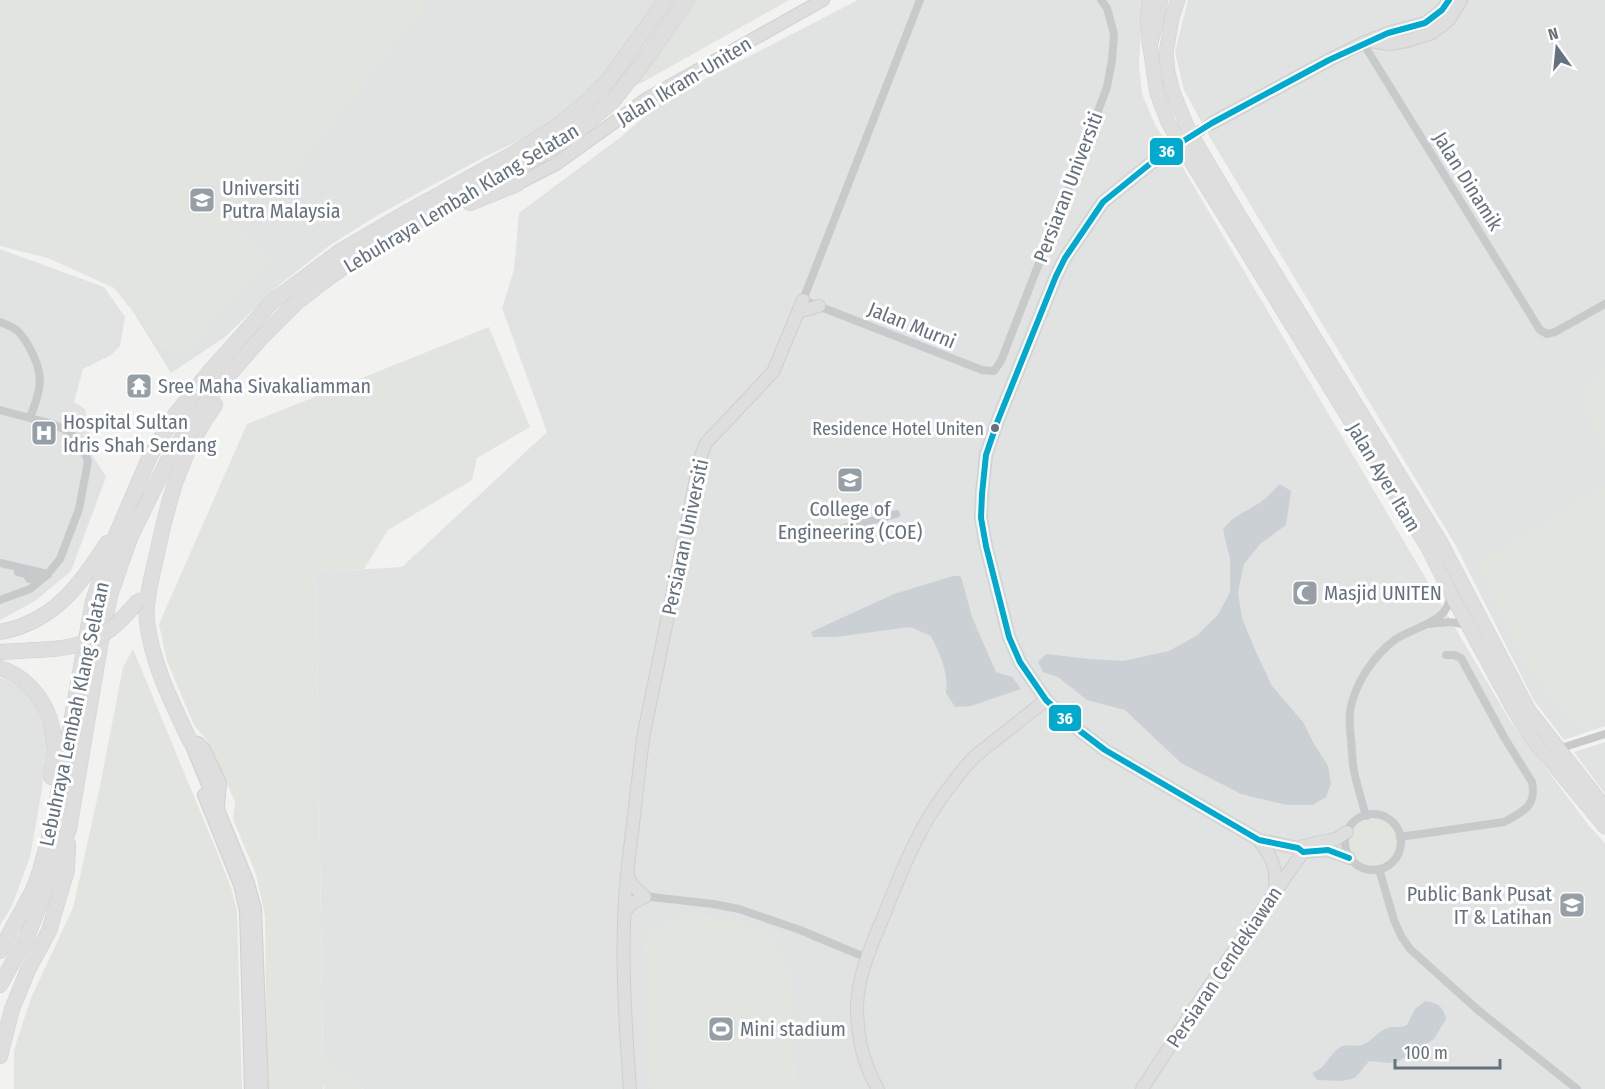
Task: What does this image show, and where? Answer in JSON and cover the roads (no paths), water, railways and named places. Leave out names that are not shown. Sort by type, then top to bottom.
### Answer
[{"type":"highway","name":"Lebuhraya Lembah Klang Selatan","points":[[0,951],[33,890],[40,871],[53,822],[93,601],[116,535],[150,456],[175,415],[210,370],[272,302],[339,252],[511,155],[556,127],[588,101],[610,78],[666,0]]},
{"type":"highway","name":"Lebuhraya Lembah Klang Selatan","points":[[0,985],[27,937],[69,829],[110,595],[130,538],[167,462],[185,432],[212,394],[262,337],[296,303],[377,243],[520,167],[571,136],[613,100],[648,56],[687,0]]},
{"type":"highway","points":[[1150,0],[1148,19],[1150,47]]},
{"type":"highway","points":[[421,219],[463,206],[517,184]]},
{"type":"highway","points":[[190,741],[164,687],[146,619],[150,584],[173,487],[184,458],[222,394],[232,371]]},
{"type":"highway","points":[[0,632],[36,620],[63,602],[82,580],[126,512]]},
{"type":"highway","points":[[0,652],[73,647],[92,641],[110,631],[139,600],[150,584]]},
{"type":"highway","points":[[0,668],[17,676],[32,687],[45,706],[54,747],[50,791],[53,822]]},
{"type":"highway","points":[[0,1056],[12,1009],[28,970],[49,931],[67,870],[69,829]]},
{"type":"main road","points":[[1150,47],[1161,0]]},
{"type":"main road","name":"Jalan Ayer Itam","points":[[1178,0],[1172,18],[1166,53],[1173,92],[1190,131],[1237,212],[1440,541],[1529,711],[1605,808]]},
{"type":"main road","name":"Jalan Ayer Itam","points":[[1150,47],[1157,93],[1168,122],[1182,147],[1427,546],[1515,712],[1534,741],[1605,827]]},
{"type":"street","name":"Jalan Ikram-Uniten","points":[[517,184],[556,164],[648,98],[823,0]]},
{"type":"street","name":"Persiaran Universiti","points":[[630,1089],[624,1000],[627,875],[643,738],[700,459],[706,443],[773,372],[798,302],[920,0]]},
{"type":"street","name":"Persiaran Universiti","points":[[994,371],[1001,361],[1107,87],[1114,34],[1107,8],[1101,0]]},
{"type":"street","points":[[1212,123],[1366,42],[1388,33],[1425,23],[1442,10],[1449,0]]},
{"type":"street","points":[[1366,42],[1389,44],[1431,33],[1449,20],[1461,0]]},
{"type":"street","name":"Jalan Dinamik","points":[[1366,42],[1540,330],[1547,334],[1555,332],[1605,304]]},
{"type":"street","points":[[1161,154],[1103,202],[1065,258],[1056,276],[986,455],[981,518],[989,561],[1010,637],[1020,662],[1046,700],[1076,728],[1105,750],[1259,840],[1301,848],[1328,850],[1349,858],[1364,868],[1379,869],[1395,859],[1399,851],[1400,837],[1393,824],[1376,815],[1366,816],[1352,823],[1345,842],[1349,858]]},
{"type":"street","points":[[798,302],[819,306]]},
{"type":"street","name":"Jalan Murni","points":[[819,306],[982,370],[994,371]]},
{"type":"street","points":[[0,322],[18,331],[36,358],[40,381],[37,401],[30,417]]},
{"type":"street","points":[[0,410],[30,417],[69,431],[80,442],[88,461],[79,509],[60,559],[48,574],[30,589],[0,600]]},
{"type":"street","points":[[815,536],[896,514]]},
{"type":"street","points":[[0,563],[48,574]]},
{"type":"street","points":[[0,568],[26,574],[29,579],[39,576],[38,572]]},
{"type":"street","points":[[1366,816],[1354,770],[1350,713],[1355,692],[1371,664],[1396,640],[1428,624],[1445,611],[1450,603],[1450,592]]},
{"type":"street","points":[[1428,624],[1448,621],[1459,622],[1469,627]]},
{"type":"street","points":[[1400,837],[1504,822],[1526,809],[1533,798],[1532,782],[1461,658],[1446,655]]},
{"type":"street","points":[[878,1089],[864,1060],[859,1036],[857,1006],[867,958],[911,849],[925,823],[974,757],[1046,700]]},
{"type":"street","points":[[1558,749],[1605,734]]},
{"type":"street","points":[[251,1089],[246,910],[240,885],[187,750],[190,741],[198,743],[204,749],[220,783],[218,808],[248,883],[255,909],[262,1089]]},
{"type":"street","points":[[1301,848],[1336,839],[1347,832]]},
{"type":"street","points":[[1259,840],[1274,865],[1277,876],[1275,891]]},
{"type":"street","name":"Persiaran Cendekiawan","points":[[1142,1089],[1149,1083],[1301,848]]},
{"type":"street","points":[[1379,869],[1394,920],[1410,949],[1479,1011],[1577,1089]]},
{"type":"street","points":[[627,875],[634,887],[645,897]]},
{"type":"street","points":[[625,894],[739,909],[800,930],[867,958]]},
{"type":"street","points":[[625,912],[632,903],[645,897]]},
{"type":"tunnel","points":[[1161,155],[1212,123]]},
{"type":"place","name":"Universiti Putra Malaysia","points":[[202,200]]},
{"type":"place","name":"Sree Maha Sivakaliamman","points":[[139,386]]},
{"type":"place","name":"Residence Hotel Uniten","points":[[995,428]]},
{"type":"place","name":"Hospital Sultan Idris Shah Serdang","points":[[44,433]]},
{"type":"place","name":"College of Engineering (COE)","points":[[850,480]]},
{"type":"place","name":"Masjid UNITEN","points":[[1305,593]]},
{"type":"place","name":"Public Bank Pusat IT & Latihan","points":[[1572,905]]},
{"type":"place","name":"Mini stadium","points":[[721,1029]]}]
